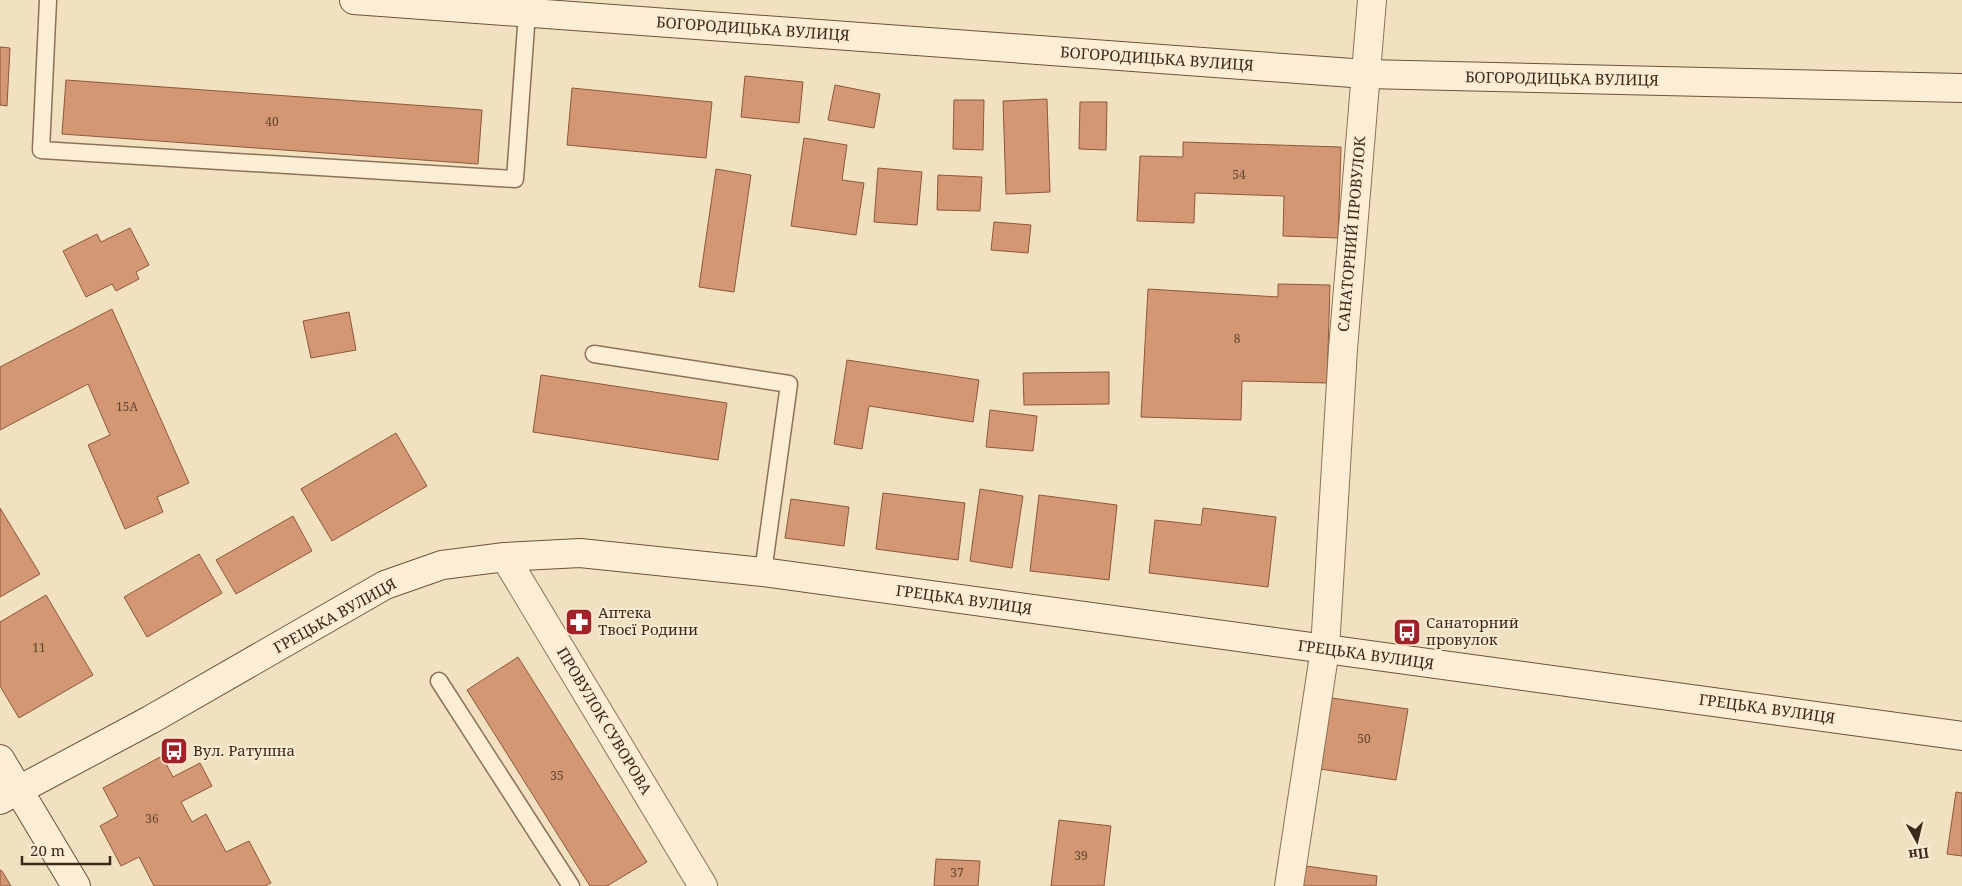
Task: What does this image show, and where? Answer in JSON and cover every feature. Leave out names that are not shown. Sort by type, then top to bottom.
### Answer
[{"type":"street","name":"БОГОРОДИЦЬКА ВУЛИЦЯ","points":[[354,0],[1366,74],[1962,88]]},
{"type":"street","name":"САНАТОРНИЙ ПРОВУЛОК","points":[[1289,886],[1325,650],[1343,349],[1372,0]]},
{"type":"street","name":"ГРЕЦЬКА ВУЛИЦЯ","points":[[9,795],[150,720],[385,585],[442,565],[505,556],[580,554],[763,572],[1962,736]]},
{"type":"street","name":"ПРОВУЛОК СУВОРОВА","points":[[505,556],[702,886]]},
{"type":"street","points":[[0,759],[9,795],[76,886]]},
{"type":"lane","points":[[48,0],[41,150],[515,180],[527,13]]},
{"type":"lane","points":[[594,354],[789,384],[763,572]]},
{"type":"lane","points":[[439,681],[571,886]]},
{"type":"building","points":[[0,47],[10,48],[7,106],[0,105]]},
{"type":"building","points":[[745,76],[803,82],[799,123],[741,117]]},
{"type":"building","points":[[66,80],[482,110],[478,164],[62,134]]},
{"type":"building","points":[[835,85],[880,94],[874,128],[828,120]]},
{"type":"building","points":[[572,88],[712,102],[706,158],[567,145]]},
{"type":"building","points":[[1047,99],[1050,192],[1006,194],[1003,101]]},
{"type":"building","points":[[954,100],[984,100],[983,150],[953,149]]},
{"type":"building","points":[[1080,102],[1107,102],[1106,150],[1079,149]]},
{"type":"building","points":[[804,138],[847,145],[842,180],[864,183],[856,235],[791,226]]},
{"type":"building","points":[[1183,142],[1341,147],[1338,238],[1283,236],[1284,196],[1195,193],[1194,223],[1137,221],[1140,156],[1183,157]]},
{"type":"building","points":[[878,168],[922,172],[917,225],[874,222]]},
{"type":"building","points":[[716,169],[751,175],[734,292],[699,287]]},
{"type":"building","points":[[938,175],[982,177],[980,211],[937,210]]},
{"type":"building","points":[[994,222],[1031,225],[1028,253],[991,250]]},
{"type":"building","points":[[130,228],[149,265],[136,272],[139,279],[116,291],[112,284],[86,297],[63,251],[97,234],[101,242]]},
{"type":"building","points":[[1278,284],[1330,285],[1327,383],[1242,381],[1241,420],[1141,417],[1148,289],[1278,297]]},
{"type":"building","points":[[112,309],[189,483],[157,497],[163,512],[125,529],[88,445],[110,435],[88,384],[0,430],[0,367]]},
{"type":"building","points":[[349,312],[356,350],[311,358],[303,321]]},
{"type":"building","points":[[847,360],[979,380],[973,422],[869,406],[862,449],[834,444]]},
{"type":"building","points":[[1109,372],[1109,404],[1024,405],[1023,373]]},
{"type":"building","points":[[541,375],[727,403],[718,460],[533,432]]},
{"type":"building","points":[[990,410],[1037,416],[1033,451],[986,447]]},
{"type":"building","points":[[396,433],[427,486],[332,541],[301,489]]},
{"type":"building","points":[[980,489],[1023,496],[1012,568],[970,561]]},
{"type":"building","points":[[883,493],[965,503],[958,560],[876,549]]},
{"type":"building","points":[[1039,495],[1117,505],[1109,580],[1030,571]]},
{"type":"building","points":[[791,499],[849,507],[844,546],[785,538]]},
{"type":"building","points":[[0,508],[40,574],[0,597]]},
{"type":"building","points":[[1203,508],[1276,517],[1268,587],[1149,573],[1155,520],[1201,525]]},
{"type":"building","points":[[293,516],[312,551],[236,594],[216,560]]},
{"type":"building","points":[[199,554],[222,593],[147,637],[124,597]]},
{"type":"building","points":[[46,595],[93,675],[19,718],[0,686],[0,622]]},
{"type":"building","points":[[518,657],[647,862],[607,886],[590,886],[467,690]]},
{"type":"building","points":[[1332,698],[1408,709],[1396,780],[1320,769]]},
{"type":"building","points":[[162,756],[173,777],[200,763],[212,786],[181,802],[192,822],[206,814],[226,852],[249,841],[271,883],[265,886],[154,886],[139,857],[121,866],[100,826],[118,816],[103,788]]},
{"type":"building","points":[[1956,792],[1962,793],[1962,856],[1947,854]]},
{"type":"building","points":[[1059,820],[1111,826],[1104,886],[1051,886]]},
{"type":"building","points":[[936,859],[980,861],[978,886],[934,886]]},
{"type":"building","points":[[1306,866],[1377,876],[1376,886],[1303,886]]},
{"type":"building","points":[[0,870],[2,871],[11,886],[0,886]]},
{"type":"place","name":"Аптека Твоєї Родини","points":[[579,622]]},
{"type":"place","name":"Санаторний провулок","points":[[1407,632]]},
{"type":"place","name":"Вул. Ратушна","points":[[174,751]]}]
